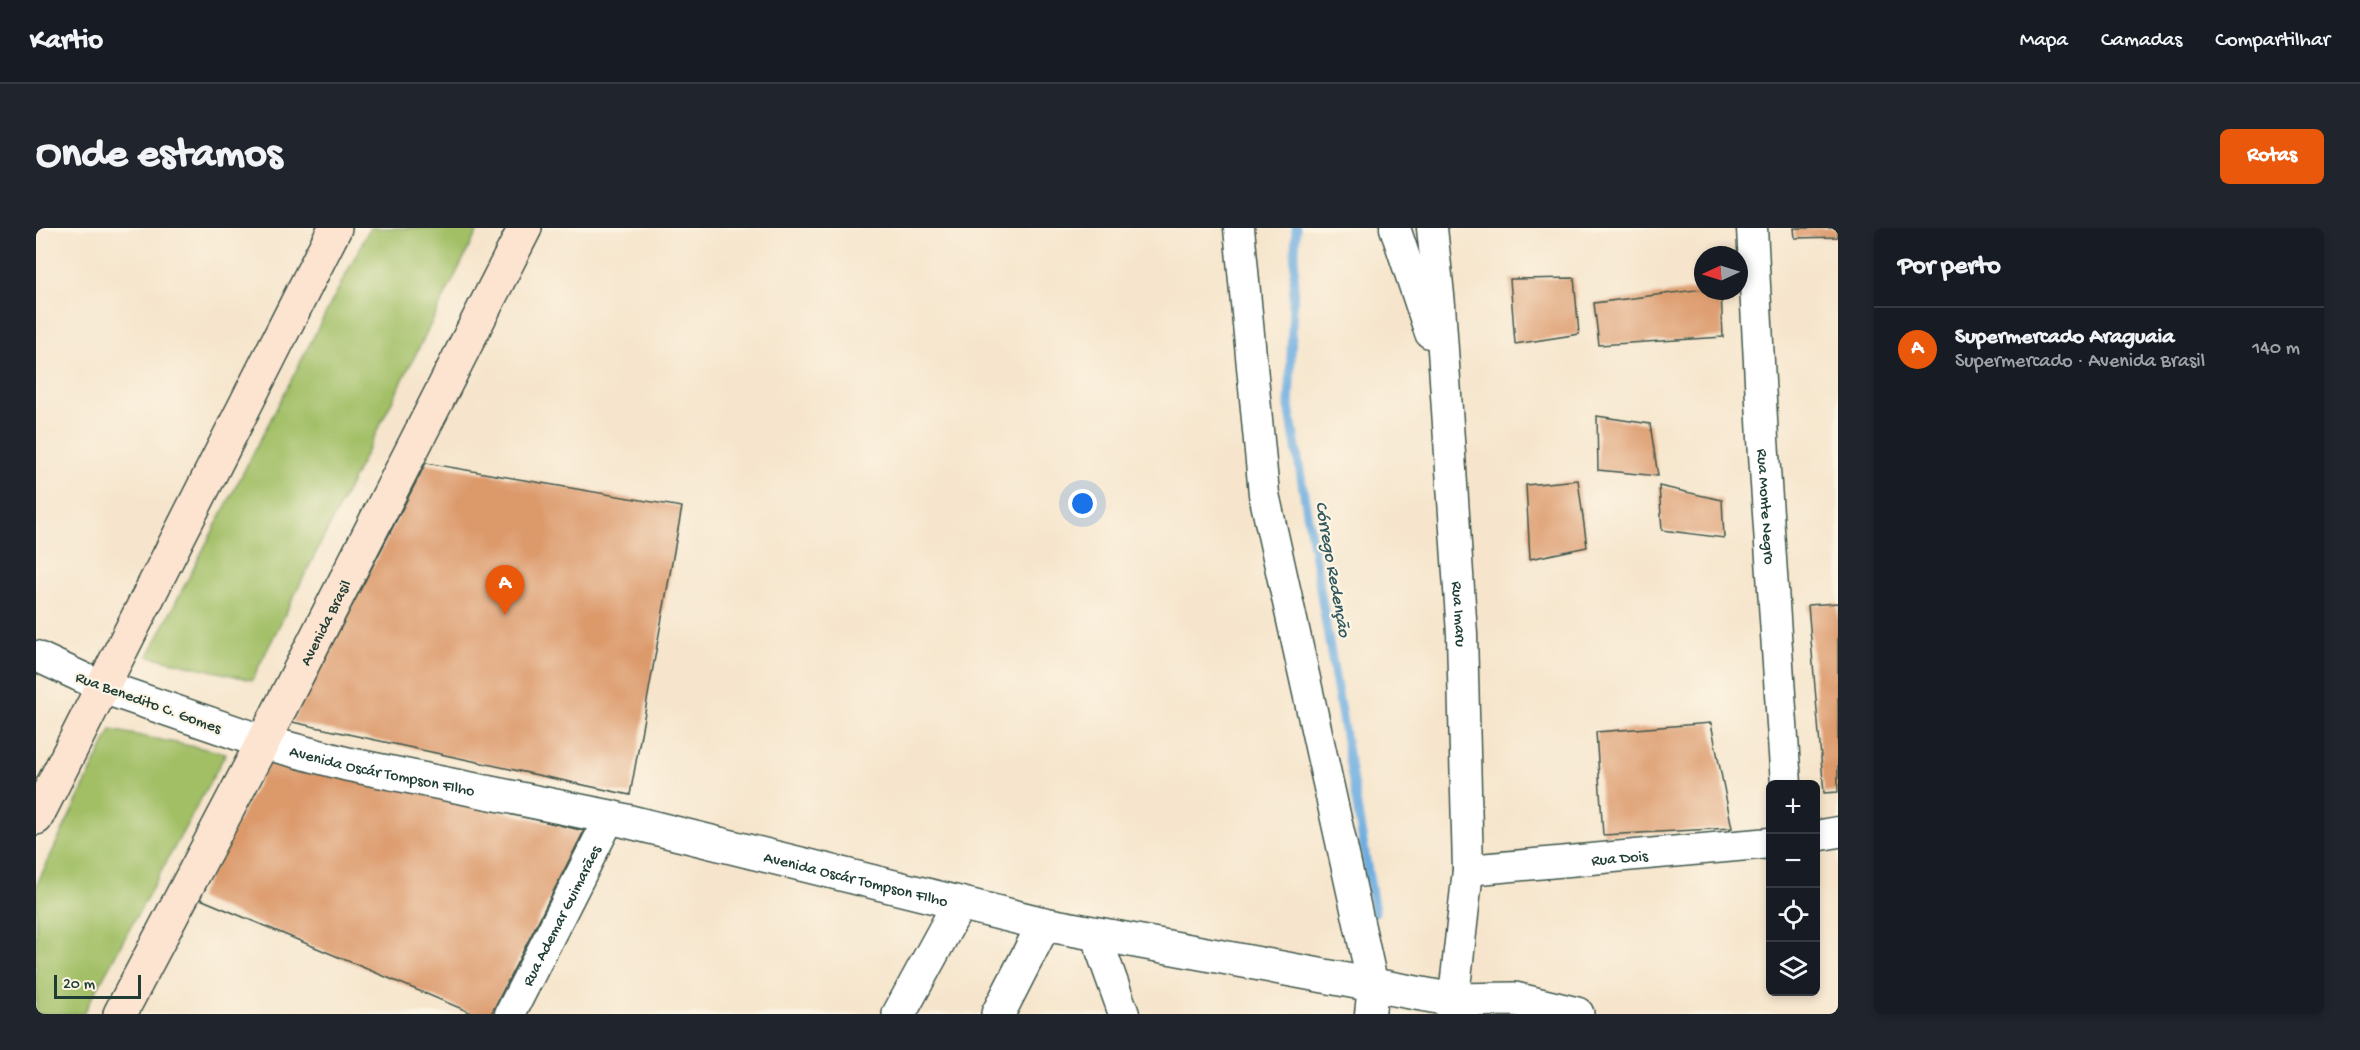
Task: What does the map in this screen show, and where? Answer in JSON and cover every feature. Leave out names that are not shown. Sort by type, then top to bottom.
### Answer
[{"type":"main road","points":[[36,818],[335,228]]},
{"type":"main road","name":"Avenida Brasil","points":[[120,1014],[263,742],[525,228]]},
{"type":"street","points":[[1239,228],[1264,494],[1372,1000]]},
{"type":"street","points":[[1395,228],[1443,372]]},
{"type":"street","name":"Rua Imaru","points":[[1432,228],[1462,634],[1468,870],[1461,1009]]},
{"type":"street","name":"Rua Monte Negro","points":[[1752,228],[1762,439],[1786,780]]},
{"type":"street","name":"Rua Benedito C. Gomes","points":[[36,656],[103,687],[263,742]]},
{"type":"street","name":"Avenida Oscár Tompson FIlho","points":[[263,742],[346,764],[610,817],[1044,924],[1281,966],[1372,1000],[1461,1009],[1515,999],[1577,1014]]},
{"type":"street","name":"Rua Ademar Guimarães","points":[[510,1014],[610,817]]},
{"type":"street","points":[[1820,835],[1838,832]]},
{"type":"street","name":"Rua Dois","points":[[1468,870],[1766,843]]},
{"type":"street","points":[[899,1014],[959,904]]},
{"type":"street","points":[[998,1014],[1044,924]]},
{"type":"street","points":[[1095,933],[1124,1014]]},
{"type":"green space","points":[[370,228],[479,228],[252,680],[148,656]]},
{"type":"green space","points":[[111,730],[226,753],[83,1014],[36,1014],[36,886]]},
{"type":"building","points":[[1794,228],[1838,228],[1838,237],[1795,238]]},
{"type":"building","points":[[1574,278],[1579,334],[1515,344],[1510,279]]},
{"type":"building","points":[[1694,290],[1694,300],[1721,300],[1723,337],[1599,345],[1594,303]]},
{"type":"building","points":[[1597,416],[1650,424],[1658,476],[1598,470]]},
{"type":"building","points":[[426,463],[682,507],[630,795],[292,722]]},
{"type":"building","points":[[1578,480],[1587,547],[1530,559],[1526,485]]},
{"type":"building","points":[[1659,486],[1722,500],[1724,538],[1662,530]]},
{"type":"building","points":[[1838,603],[1838,792],[1824,793],[1808,605]]},
{"type":"building","points":[[1711,723],[1732,828],[1603,835],[1596,732]]},
{"type":"building","points":[[272,756],[584,831],[491,1014],[474,1014],[198,898]]},
{"type":"waterway","name":"Córrego Redenção","points":[[1296,228],[1289,406],[1375,912]]},
{"type":"place","name":"Supermercado Araguaia","points":[[505,615]]}]
